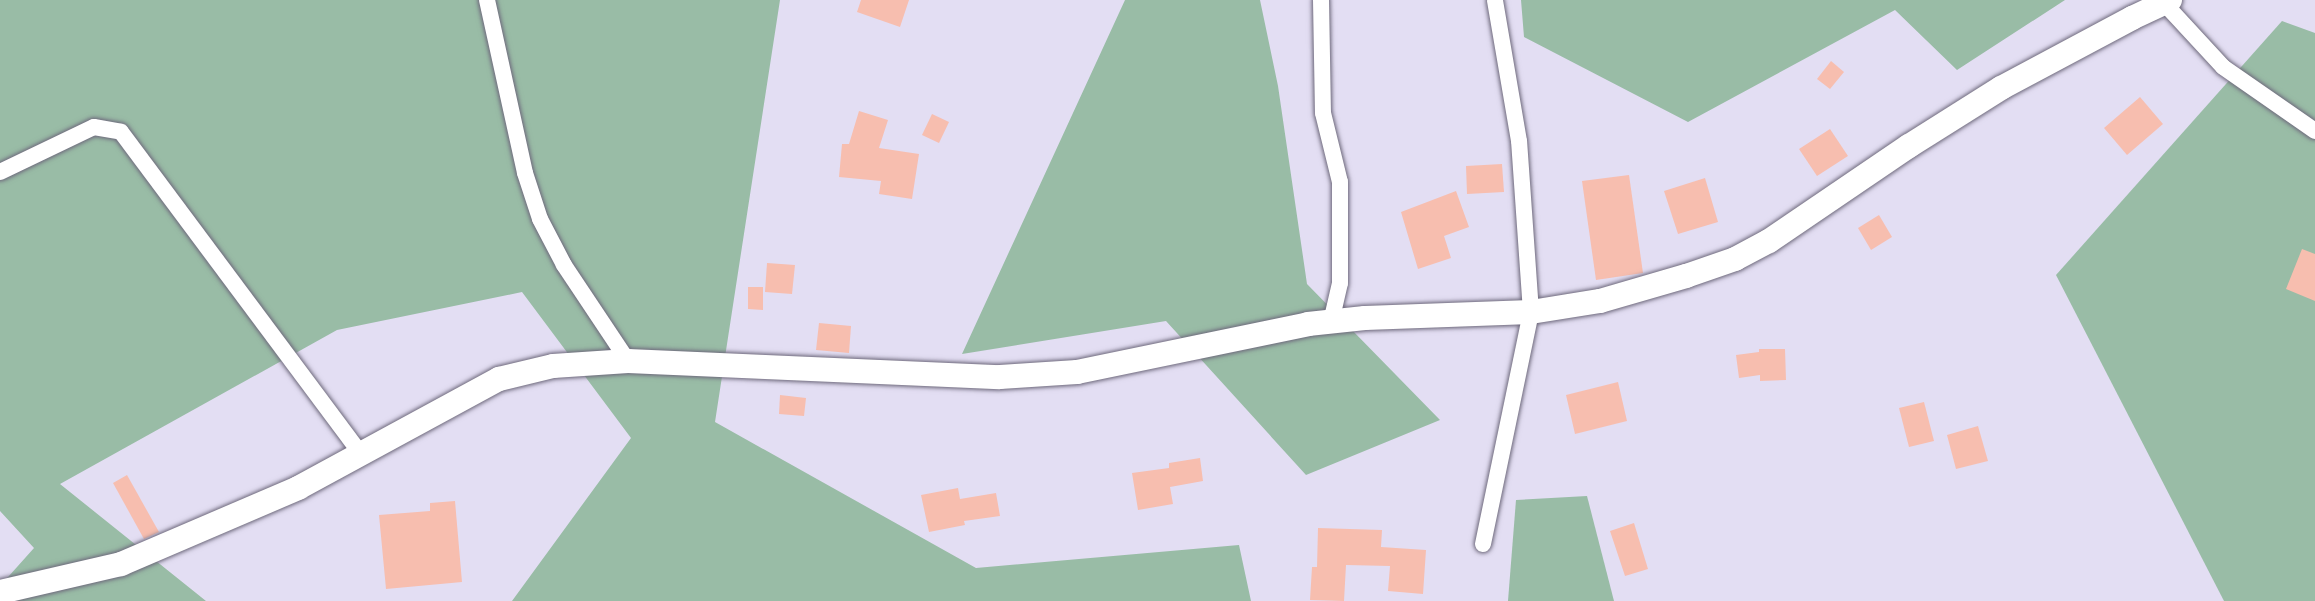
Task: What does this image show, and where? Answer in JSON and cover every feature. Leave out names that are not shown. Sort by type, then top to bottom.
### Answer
[{"type":"street","points":[[487,0],[525,173],[540,219],[564,265],[628,361]]},
{"type":"street","points":[[1321,0],[1323,113],[1340,182],[1340,283],[1331,322]]},
{"type":"street","points":[[1483,544],[1531,312],[1519,141],[1495,0]]},
{"type":"street","points":[[0,592],[121,564],[298,488],[499,379],[553,366],[628,361],[1011,376],[1077,372],[1308,324],[1531,312],[1600,301],[1735,259],[1769,242],[1909,146],[2001,88],[2167,1],[2223,67],[2315,131]]},
{"type":"street","points":[[0,172],[94,127],[121,132],[361,454]]},
{"type":"green space","points":[[0,0],[780,0],[715,422],[976,568],[1239,545],[1251,601],[512,601],[631,438],[522,292],[337,330],[60,484],[206,601],[0,601],[0,586],[34,548],[0,511]]},
{"type":"green space","points":[[1125,0],[1260,0],[1278,86],[1307,284],[1440,420],[1306,475],[1166,321],[962,354]]},
{"type":"green space","points":[[1521,0],[2065,0],[1957,70],[1895,10],[1688,122],[1524,37]]},
{"type":"green space","points":[[2282,21],[2315,33],[2315,601],[2224,601],[2056,275]]},
{"type":"green space","points":[[1587,496],[1614,601],[1508,601],[1516,500]]},
{"type":"building","points":[[861,0],[909,0],[900,27],[857,12]]},
{"type":"building","points":[[1831,61],[1844,72],[1830,89],[1817,79]]},
{"type":"building","points":[[2140,97],[2163,124],[2127,155],[2104,128]]},
{"type":"building","points":[[859,111],[888,120],[879,148],[919,154],[912,199],[879,194],[881,181],[839,177],[842,144],[849,144]]},
{"type":"building","points":[[932,114],[949,122],[939,143],[922,135]]},
{"type":"building","points":[[1830,129],[1848,156],[1817,176],[1799,149]]},
{"type":"building","points":[[1502,164],[1504,192],[1467,194],[1466,166]]},
{"type":"building","points":[[1629,175],[1643,273],[1596,280],[1582,181]]},
{"type":"building","points":[[1705,178],[1718,222],[1678,234],[1664,191]]},
{"type":"building","points":[[1456,191],[1469,227],[1444,236],[1451,258],[1418,269],[1401,212]]},
{"type":"building","points":[[1879,215],[1892,237],[1871,250],[1858,228]]},
{"type":"building","points":[[2302,249],[2315,254],[2315,301],[2286,289]]},
{"type":"building","points":[[767,263],[795,265],[792,294],[765,292]]},
{"type":"building","points":[[748,287],[763,287],[763,310],[748,309]]},
{"type":"building","points":[[819,323],[851,326],[849,353],[816,350]]},
{"type":"building","points":[[1759,349],[1785,349],[1786,380],[1760,381],[1760,375],[1739,378],[1736,355],[1759,352]]},
{"type":"building","points":[[1618,382],[1627,421],[1575,434],[1566,395]]},
{"type":"building","points":[[780,395],[806,398],[804,416],[779,414]]},
{"type":"building","points":[[1924,402],[1934,441],[1909,447],[1899,408]]},
{"type":"building","points":[[1978,426],[1988,461],[1956,469],[1947,435]]},
{"type":"building","points":[[1200,458],[1203,481],[1170,487],[1173,504],[1138,510],[1132,473],[1169,468],[1169,463]]},
{"type":"building","points":[[127,475],[159,532],[144,539],[113,483]]},
{"type":"building","points":[[958,488],[960,499],[996,493],[1000,516],[964,521],[965,525],[929,532],[921,495]]},
{"type":"building","points":[[455,501],[462,582],[386,589],[379,515],[430,511],[430,503]]},
{"type":"building","points":[[1634,523],[1648,569],[1625,576],[1610,531]]},
{"type":"building","points":[[1318,528],[1382,530],[1381,547],[1426,550],[1423,594],[1388,591],[1390,566],[1346,565],[1344,601],[1310,600],[1312,567],[1317,567]]}]
